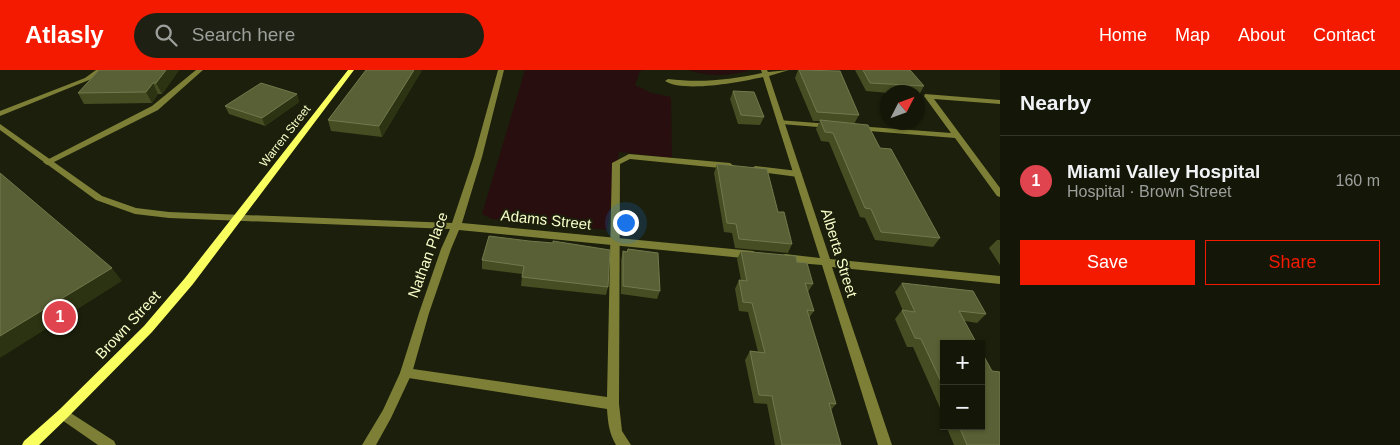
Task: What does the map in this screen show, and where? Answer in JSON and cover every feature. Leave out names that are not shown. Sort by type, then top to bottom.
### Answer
[{"type":"street","points":[[0,114],[87,78],[101,70]]},
{"type":"street","points":[[47,162],[155,108],[200,70]]},
{"type":"street","name":"Warren Street","points":[[238,216],[351,70]]},
{"type":"street","name":"Nathan Place","points":[[369,445],[387,414],[406,373],[430,295],[456,226],[478,157],[501,70]]},
{"type":"street","points":[[668,81],[703,84],[765,72],[786,70]]},
{"type":"street","name":"Alberta Street","points":[[765,72],[885,445]]},
{"type":"street","points":[[1000,102],[928,96],[1000,194]]},
{"type":"street","points":[[781,122],[834,127]]},
{"type":"street","name":"Adams Street","points":[[0,126],[99,198],[135,211],[169,215],[238,216],[456,226],[1000,280]]},
{"type":"street","points":[[844,127],[957,136]]},
{"type":"street","points":[[621,443],[616,433],[613,404],[616,163],[629,156],[739,167]]},
{"type":"street","points":[[749,168],[798,174]]},
{"type":"street","name":"Brown Street","points":[[29,445],[63,414],[148,329],[189,281],[238,216]]},
{"type":"street","points":[[406,373],[613,404]]},
{"type":"street","points":[[63,414],[109,445]]},
{"type":"shaded area","points":[[525,70],[644,70],[640,71],[635,85],[652,93],[671,97],[672,158],[619,152],[607,230],[492,219],[482,214]]},
{"type":"shaded area","points":[[688,70],[747,70],[748,71],[718,75]]},
{"type":"building","points":[[99,70],[166,70],[146,92],[78,93]]},
{"type":"building","points":[[366,70],[414,70],[379,126],[328,120]]},
{"type":"building","points":[[799,70],[840,71],[859,115],[817,112]]},
{"type":"building","points":[[863,70],[910,70],[923,85],[906,85],[870,83]]},
{"type":"building","points":[[261,83],[297,94],[262,118],[225,106]]},
{"type":"building","points":[[733,91],[754,92],[764,117],[741,115]]},
{"type":"building","points":[[820,120],[868,125],[880,148],[891,149],[940,238],[881,232],[871,209],[865,208],[833,133],[825,132]]},
{"type":"building","points":[[717,164],[767,169],[778,212],[784,212],[792,244],[739,239],[736,224],[727,223]]},
{"type":"building","points":[[0,173],[112,268],[0,336]]},
{"type":"building","points":[[489,236],[553,243],[553,241],[610,250],[608,287],[522,277],[524,266],[482,260]]},
{"type":"building","points":[[628,249],[658,253],[660,291],[623,286],[623,251],[627,252]]},
{"type":"building","points":[[741,251],[796,256],[797,262],[807,263],[813,284],[805,283],[814,311],[807,310],[836,404],[829,403],[841,445],[782,445],[772,396],[759,395],[750,351],[765,353],[752,303],[743,302],[739,280],[747,281]]},
{"type":"building","points":[[902,283],[973,291],[986,314],[959,311],[975,340],[940,340],[940,379],[921,339],[915,338],[902,310],[915,312]]},
{"type":"building","points":[[985,358],[992,371],[1000,372],[1000,445],[967,445],[961,430],[985,430]]},
{"type":"place","name":"Miami Valley Hospital","points":[[60,317]]}]
